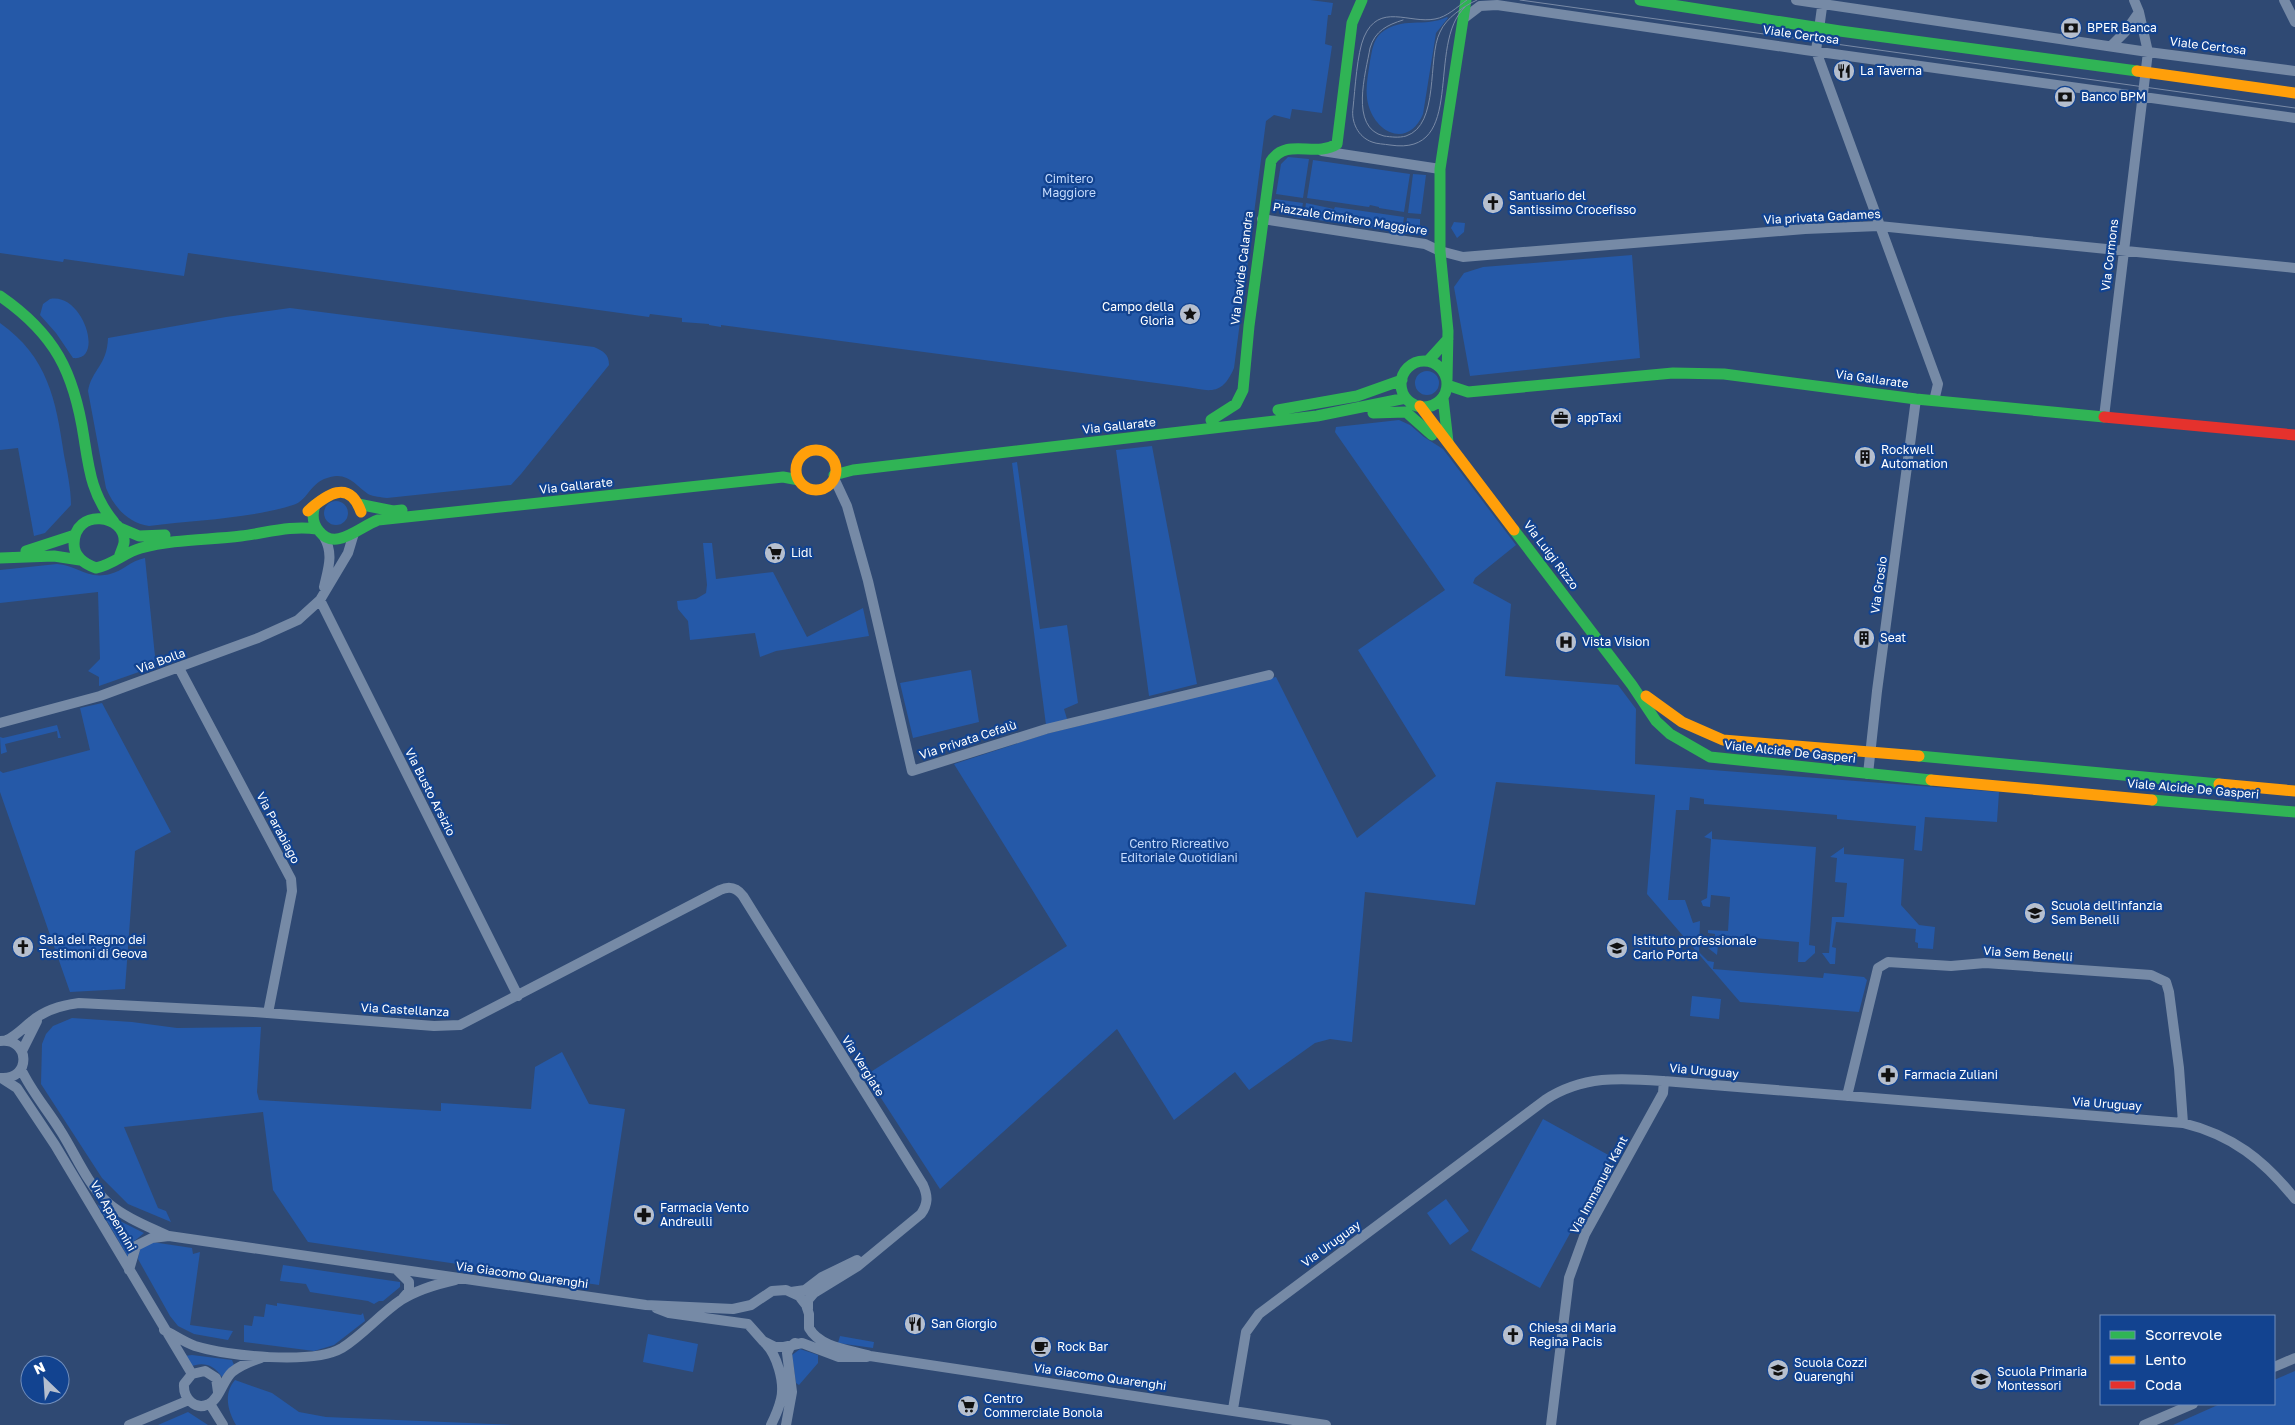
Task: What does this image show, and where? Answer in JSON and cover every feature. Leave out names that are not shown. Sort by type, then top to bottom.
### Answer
[{"type":"main road","points":[[1321,151],[1332,148],[1338,141],[1352,23],[1362,0]]},
{"type":"main road","name":"Piazzale Cimitero Maggiore","points":[[1440,251],[1440,169],[1466,0]]},
{"type":"main road","name":"Viale Certosa","points":[[1640,0],[2295,93]]},
{"type":"main road","name":"Via Davide Calandra","points":[[1211,420],[1236,404],[1243,390],[1262,219],[1273,157],[1280,150],[1289,147],[1321,151]]},
{"type":"main road","points":[[1440,251],[1448,340],[1447,382],[1443,398],[1448,442]]},
{"type":"main road","points":[[0,296],[36,324],[62,358],[78,399],[88,469],[97,500],[117,525],[124,543],[119,558]]},
{"type":"main road","points":[[1447,382],[1441,367],[1428,361],[1448,340]]},
{"type":"main road","name":"Via Gallarate","points":[[834,463],[1211,420],[1315,405],[1376,391],[1402,380],[1411,365],[1428,361]]},
{"type":"main road","name":"Via Gallarate","points":[[1447,382],[1468,392],[1673,373],[1724,374],[1934,401],[2295,435]]},
{"type":"main road","points":[[1402,380],[1403,392],[1406,398],[1420,406],[1433,405],[1443,398]]},
{"type":"main road","name":"Via Gallarate","points":[[0,558],[54,556],[80,560],[96,568],[112,564],[119,558],[141,548],[268,533],[304,526],[332,540],[340,540],[378,520],[783,477],[799,480],[808,488],[820,490],[829,485],[834,476],[853,470],[1317,416],[1406,398]]},
{"type":"main road","name":"Via Luigi Rizzo","points":[[1420,406],[1632,685]]},
{"type":"main road","points":[[1317,416],[1406,412],[1432,434],[1448,442]]},
{"type":"main road","points":[[799,480],[797,467],[803,456],[814,451],[826,453],[834,463],[834,476]]},
{"type":"main road","name":"Via Gallarate","points":[[81,525],[91,518],[99,517],[139,536],[153,537],[271,525],[303,516],[324,496],[336,492],[349,495],[358,504],[393,511],[797,467]]},
{"type":"main road","points":[[80,560],[74,544],[75,535],[88,508],[88,469]]},
{"type":"main road","points":[[356,531],[361,516],[358,504]]},
{"type":"main road","points":[[316,505],[313,518],[320,533]]},
{"type":"main road","name":"Via Gallarate","points":[[0,558],[75,535]]},
{"type":"main road","name":"Viale Alcide De Gasperi","points":[[1632,685],[1681,724],[1703,734],[1723,740],[1871,751],[2295,791]]},
{"type":"main road","name":"Viale Alcide De Gasperi","points":[[1632,685],[1656,721],[1670,734],[1710,758],[2295,812]]},
{"type":"street","name":"Viale Certosa","points":[[1796,0],[1822,2],[2148,52],[2295,71]]},
{"type":"street","points":[[2134,0],[2139,12],[2148,52],[2142,96]]},
{"type":"street","points":[[2284,0],[2295,22]]},
{"type":"street","points":[[1822,2],[1816,51],[1938,384],[1934,401]]},
{"type":"street","name":"Viale Certosa","points":[[1462,19],[1475,8],[1488,4],[2295,118]]},
{"type":"street","points":[[2110,46],[2125,32],[2139,12]]},
{"type":"street","name":"Via Cormons","points":[[2104,417],[2142,96]]},
{"type":"street","points":[[1321,151],[1440,169]]},
{"type":"street","name":"Piazzale Cimitero Maggiore","points":[[1262,219],[1425,244],[1440,251]]},
{"type":"street","name":"Via privata Gadames","points":[[1440,251],[1463,257],[1805,228],[1879,226],[2295,268]]},
{"type":"street","name":"Via Grosio","points":[[1868,774],[1878,682],[1916,399]]},
{"type":"street","name":"Via Privata Cefalù","points":[[834,476],[847,506],[868,581],[912,771],[1046,729],[1269,674]]},
{"type":"street","name":"Via Bolla","points":[[0,723],[94,698],[281,629],[304,616],[320,600],[348,553],[356,531]]},
{"type":"street","points":[[320,533],[329,545],[331,560],[320,600]]},
{"type":"street","name":"Via Busto Arsizio","points":[[320,600],[518,996]]},
{"type":"street","name":"Via Parabiago","points":[[179,668],[291,879],[292,891],[268,1013]]},
{"type":"street","name":"Via Castellanza","points":[[4,1040],[45,1013],[68,1004],[85,1003],[268,1013],[434,1026],[460,1025],[720,890],[732,888]]},
{"type":"street","name":"Via Vergiate","points":[[732,888],[743,896],[924,1189],[926,1204],[921,1214],[858,1266],[814,1293],[808,1300],[808,1309]]},
{"type":"street","name":"Via Sem Benelli","points":[[1847,1096],[1878,968],[1888,962],[1956,966],[1985,963],[2151,975],[2166,982],[2169,992],[2179,1068],[2183,1123]]},
{"type":"street","points":[[21,1069],[24,1059],[22,1051],[32,1029],[45,1013]]},
{"type":"street","name":"Via Castellanza","points":[[4,1040],[16,1044],[22,1051]]},
{"type":"street","name":"Via Appennini","points":[[2,1078],[15,1076],[21,1069],[28,1084],[79,1160],[88,1179]]},
{"type":"street","name":"Via Appennini","points":[[2,1078],[17,1088],[56,1145],[164,1330],[192,1374]]},
{"type":"street","name":"Via Uruguay","points":[[1233,1410],[1248,1327],[1259,1314],[1559,1092],[1582,1083],[1604,1078],[1664,1081],[2183,1123],[2213,1133],[2248,1151],[2262,1162],[2295,1199]]},
{"type":"street","name":"Via Immanuel Kant","points":[[1551,1425],[1569,1278],[1586,1234],[1663,1093],[1664,1081]]},
{"type":"street","name":"Via Giacomo Quarenghi","points":[[88,1179],[99,1193],[119,1211],[169,1236]]},
{"type":"street","name":"Via Giacomo Quarenghi","points":[[129,1270],[136,1246],[152,1238],[169,1236],[646,1305],[733,1309],[748,1306],[776,1290],[791,1292]]},
{"type":"street","name":"Via Vergiate","points":[[791,1292],[805,1290],[822,1277],[876,1250]]},
{"type":"street","points":[[396,1270],[409,1282],[409,1291],[402,1300]]},
{"type":"street","points":[[164,1330],[195,1346],[235,1354],[326,1356],[342,1348],[402,1300],[436,1284],[461,1279]]},
{"type":"street","points":[[786,1425],[792,1392],[787,1353],[803,1337],[809,1322],[808,1309],[802,1299],[791,1292]]},
{"type":"street","points":[[760,1299],[752,1314],[754,1330],[773,1354],[782,1387],[780,1402],[771,1425]]},
{"type":"street","name":"Via Giacomo Quarenghi","points":[[646,1305],[670,1313],[745,1324],[754,1330]]},
{"type":"street","name":"Via Giacomo Quarenghi","points":[[809,1322],[812,1333],[827,1343],[870,1356],[1326,1425]]},
{"type":"street","name":"Via Giacomo Quarenghi","points":[[762,1340],[778,1347],[802,1343],[823,1352],[846,1358],[870,1356]]},
{"type":"street","points":[[186,1396],[198,1405],[210,1404],[235,1370],[247,1363],[267,1356]]},
{"type":"street","points":[[2275,1367],[2295,1358]]},
{"type":"street","points":[[186,1396],[186,1380],[192,1374],[202,1371],[213,1375],[218,1382],[218,1392]]},
{"type":"street","points":[[129,1425],[160,1411],[186,1396]]},
{"type":"street","points":[[210,1404],[223,1425]]},
{"type":"street","points":[[2144,1425],[2192,1405]]},
{"type":"green space","name":"Cimitero Maggiore","points":[[0,0],[1310,0],[1333,3],[1331,15],[1328,15],[1325,44],[1332,46],[1322,113],[1292,109],[1290,119],[1274,115],[1266,121],[1234,368],[1225,383],[1220,387],[1214,390],[1202,390],[721,325],[721,327],[682,322],[682,318],[650,314],[649,317],[188,253],[184,276],[64,259],[63,262],[0,253]]},
{"type":"green space","points":[[1447,17],[1436,33],[1423,114],[1410,131],[1402,134],[1386,130],[1373,117],[1367,96],[1370,61],[1376,39],[1381,33],[1397,25],[1430,22]]},
{"type":"green space","points":[[1288,157],[1309,159],[1303,198],[1276,194],[1281,164]]},
{"type":"green space","points":[[1313,160],[1410,174],[1404,212],[1370,205],[1369,207],[1307,198]]},
{"type":"green space","points":[[1413,174],[1426,175],[1421,214],[1408,213]]},
{"type":"green space","points":[[1275,199],[1303,203],[1300,218],[1284,214],[1275,207]]},
{"type":"green space","points":[[1306,203],[1334,209],[1335,207],[1404,217],[1402,232],[1304,218]]},
{"type":"green space","points":[[1407,218],[1420,219],[1420,234],[1405,233]]},
{"type":"green space","points":[[1454,222],[1465,223],[1464,232],[1457,238],[1451,228]]},
{"type":"green space","points":[[1632,255],[1640,358],[1470,376],[1454,287],[1464,273],[1483,267]]},
{"type":"green space","points":[[50,299],[62,300],[72,306],[80,316],[86,327],[88,339],[88,349],[83,356],[73,358],[56,333],[40,315],[43,304]]},
{"type":"green space","points":[[290,308],[594,347],[605,353],[609,365],[511,485],[387,498],[370,495],[350,479],[336,476],[320,481],[299,502],[276,510],[149,526],[128,518],[113,502],[106,488],[88,391],[105,355],[108,338],[226,317]]},
{"type":"green space","points":[[0,323],[29,350],[47,381],[57,416],[69,480],[71,505],[45,533],[34,536],[18,448],[0,450]]},
{"type":"green space","points":[[1427,371],[1436,374],[1439,383],[1436,392],[1427,395],[1418,392],[1415,383],[1418,374]]},
{"type":"green space","name":"Centro Ricreativo Editoriale Quotidiani","points":[[1399,420],[1410,425],[1443,449],[1516,545],[1475,578],[1473,583],[1511,604],[1505,676],[1618,685],[1636,709],[1635,764],[1999,792],[1997,822],[1925,817],[1922,851],[1914,850],[1916,826],[1837,819],[1837,815],[1704,804],[1704,799],[1690,797],[1689,810],[1676,810],[1668,900],[1685,900],[1693,923],[1700,921],[1699,952],[1708,961],[1714,962],[1713,969],[1823,978],[1824,973],[1864,977],[1867,980],[1859,1012],[1740,1002],[1647,894],[1655,795],[1496,782],[1475,905],[1365,892],[1352,1042],[1330,1039],[1315,1043],[1249,1090],[1235,1072],[1174,1120],[1117,1029],[940,1189],[866,1075],[1067,946],[954,764],[1046,734],[1276,677],[1357,838],[1436,776],[1358,650],[1445,590],[1335,432],[1336,427]]},
{"type":"green space","points":[[1152,446],[1197,684],[1149,696],[1116,450]]},
{"type":"green space","points":[[1017,462],[1040,629],[1067,625],[1078,703],[1064,709],[1067,719],[1046,725],[1012,463]]},
{"type":"green space","points":[[336,501],[345,504],[348,513],[345,522],[336,525],[327,522],[324,513],[327,504]]},
{"type":"green space","points":[[703,543],[712,543],[716,579],[773,572],[807,637],[863,608],[869,636],[776,651],[760,657],[755,633],[690,640],[688,621],[678,609],[677,601],[696,599],[706,593]]},
{"type":"green space","points":[[145,558],[156,666],[99,686],[99,677],[88,671],[100,659],[98,592],[0,603],[0,570],[57,564],[88,574],[102,575],[115,573],[135,561]]},
{"type":"green space","points":[[971,670],[979,722],[913,738],[900,683]]},
{"type":"green space","points":[[102,703],[171,832],[135,851],[125,989],[70,992],[0,792],[0,771],[3,773],[90,750],[80,708]]},
{"type":"green space","points":[[57,725],[61,738],[58,738],[57,731],[5,744],[7,752],[1,754],[0,737],[3,738]]},
{"type":"green space","points":[[1712,831],[1712,839],[1816,847],[1809,945],[1815,946],[1815,953],[1805,962],[1798,962],[1799,942],[1719,935],[1717,955],[1708,948],[1714,947],[1715,934],[1708,933],[1708,930],[1728,931],[1730,897],[1711,895],[1710,907],[1703,906],[1701,901],[1707,898],[1711,839],[1704,837]]},
{"type":"green space","points":[[1844,847],[1844,854],[1904,859],[1901,905],[1919,925],[1935,927],[1933,949],[1918,948],[1918,943],[1915,942],[1916,929],[1836,922],[1832,947],[1836,948],[1835,964],[1830,964],[1822,953],[1829,953],[1832,917],[1844,917],[1847,883],[1835,882],[1837,858],[1830,857]]},
{"type":"green space","points":[[1692,996],[1721,999],[1719,1019],[1690,1016]]},
{"type":"green space","points":[[72,1018],[132,1022],[177,1028],[261,1027],[257,1092],[259,1100],[441,1111],[441,1103],[531,1109],[535,1067],[562,1052],[589,1104],[625,1109],[599,1285],[308,1242],[273,1190],[263,1112],[124,1127],[158,1208],[166,1211],[171,1222],[128,1204],[102,1178],[41,1084],[42,1044],[46,1034],[53,1026]]},
{"type":"green space","points":[[1543,1119],[1612,1157],[1540,1288],[1471,1250]]},
{"type":"green space","points":[[1446,1199],[1469,1231],[1450,1245],[1427,1213]]},
{"type":"green space","points":[[97,1204],[120,1221],[144,1233],[132,1243],[128,1257]]},
{"type":"green space","points":[[152,1242],[192,1248],[193,1254],[200,1252],[190,1325],[233,1331],[228,1340],[194,1334],[178,1326],[170,1316],[138,1259],[140,1249]]},
{"type":"green space","points":[[283,1265],[400,1282],[400,1287],[383,1301],[374,1304],[368,1301],[310,1292],[306,1284],[280,1281]]},
{"type":"green space","points":[[277,1303],[361,1315],[363,1313],[365,1321],[334,1345],[314,1351],[244,1342],[244,1325],[252,1326],[254,1316],[264,1317],[266,1304],[277,1306]]},
{"type":"green space","points":[[648,1334],[698,1344],[693,1372],[643,1362]]},
{"type":"green space","points":[[840,1336],[874,1342],[873,1348],[838,1343]]},
{"type":"green space","points":[[800,1349],[818,1355],[818,1363],[799,1385],[796,1383],[792,1355]]},
{"type":"green space","points":[[192,1355],[232,1360],[234,1365],[222,1377],[208,1365],[199,1364],[190,1367],[184,1356]]},
{"type":"green space","points":[[2295,1371],[2295,1425],[2173,1425],[2218,1405],[2275,1405],[2275,1380]]},
{"type":"green space","points":[[235,1380],[272,1393],[299,1412],[326,1417],[513,1425],[236,1425],[228,1402],[229,1391]]},
{"type":"green space","points":[[188,1412],[208,1425],[158,1425]]},
{"type":"tram line","points":[[1465,7],[1453,24],[1447,46],[1442,94],[1437,116],[1429,134],[1414,144],[1378,144],[1363,137],[1354,124],[1353,108],[1360,52],[1364,37],[1370,26],[1386,17],[1425,20],[1439,18],[1467,0]]},
{"type":"tram line","points":[[1403,20],[1382,30],[1375,37],[1370,48],[1363,84],[1363,111],[1366,122],[1373,131],[1384,136],[1406,136],[1417,129],[1424,119],[1431,90],[1436,43],[1440,32],[1446,22],[1456,13],[1477,0]]},
{"type":"tram line","points":[[1520,0],[2295,108]]},
{"type":"traffic: fast","points":[[1211,420],[1236,404],[1243,390],[1249,326],[1271,161],[1285,150],[1329,148],[1337,144],[1352,23],[1362,0]]},
{"type":"traffic: fast","points":[[1447,380],[1448,331],[1440,251],[1440,169],[1466,0]]},
{"type":"traffic: fast","points":[[1640,0],[1840,31],[2137,71]]},
{"type":"traffic: fast","points":[[0,296],[35,325],[59,356],[68,374],[80,415],[88,461],[96,492],[114,522]]},
{"type":"traffic: fast","points":[[1428,361],[1448,339]]},
{"type":"traffic: fast","points":[[1420,361],[1428,361],[1437,365],[1443,371],[1447,384],[1443,397],[1437,403],[1428,407],[1420,407],[1411,403],[1405,397],[1401,388],[1401,380],[1405,371],[1411,365],[1420,361]]},
{"type":"traffic: fast","points":[[1447,385],[1468,392],[1673,373],[1724,374],[1916,399],[2104,417]]},
{"type":"traffic: fast","points":[[1278,410],[1357,396],[1402,380]]},
{"type":"traffic: fast","points":[[834,475],[853,470],[1317,416],[1406,398]]},
{"type":"traffic: fast","points":[[1443,398],[1448,442]]},
{"type":"traffic: fast","points":[[1373,413],[1406,412],[1432,435]]},
{"type":"traffic: fast","points":[[315,505],[314,522],[319,531],[325,537],[340,539],[378,520],[783,477],[799,480]]},
{"type":"traffic: fast","points":[[358,504],[393,511],[402,510]]},
{"type":"traffic: fast","points":[[119,558],[124,543],[123,533],[117,526],[109,521],[100,519],[82,524],[76,532],[74,549],[81,559],[96,568],[108,564],[135,550],[153,545],[288,529],[317,529]]},
{"type":"traffic: fast","points":[[120,528],[139,536],[165,535]]},
{"type":"traffic: fast","points":[[1514,530],[1632,685],[1656,721],[1670,734],[1710,757],[1931,780]]},
{"type":"traffic: fast","points":[[26,551],[75,535]]},
{"type":"traffic: fast","points":[[0,558],[54,556],[80,560]]},
{"type":"traffic: fast","points":[[1919,756],[2219,784]]},
{"type":"traffic: fast","points":[[2152,800],[2295,812]]},
{"type":"traffic: slow","points":[[2137,71],[2295,93]]},
{"type":"traffic: slow","points":[[1420,406],[1514,530]]},
{"type":"traffic: slow","points":[[816,450],[830,456],[836,470],[830,484],[816,490],[802,484],[796,470],[802,456],[816,450]]},
{"type":"traffic: slow","points":[[308,511],[330,495],[344,493],[350,495],[361,512]]},
{"type":"traffic: slow","points":[[1646,696],[1682,722],[1723,740],[1919,756]]},
{"type":"traffic: slow","points":[[1931,780],[2152,800]]},
{"type":"traffic: slow","points":[[2219,784],[2295,791]]},
{"type":"traffic: jam","points":[[2104,417],[2295,435]]},
{"type":"place","name":"BPER Banca","points":[[2071,28]]},
{"type":"place","name":"La Taverna","points":[[1844,71]]},
{"type":"place","name":"Banco BPM","points":[[2065,97]]},
{"type":"place","name":"Santuario del Santissimo Crocefisso","points":[[1493,203]]},
{"type":"place","name":"Campo della Gloria","points":[[1190,314]]},
{"type":"place","name":"appTaxi","points":[[1561,418]]},
{"type":"place","name":"Rockwell Automation","points":[[1865,457]]},
{"type":"place","name":"Lidl","points":[[775,553]]},
{"type":"place","name":"Seat","points":[[1864,638]]},
{"type":"place","name":"Vista Vision","points":[[1566,642]]},
{"type":"place","name":"Scuola dell'infanzia Sem Benelli","points":[[2035,913]]},
{"type":"place","name":"Sala del Regno dei Testimoni di Geova","points":[[23,947]]},
{"type":"place","name":"Istituto professionale Carlo Porta","points":[[1617,948]]},
{"type":"place","name":"Farmacia Zuliani","points":[[1888,1075]]},
{"type":"place","name":"Farmacia Vento Andreulli","points":[[644,1215]]},
{"type":"place","name":"San Giorgio","points":[[915,1324]]},
{"type":"place","name":"Chiesa di Maria Regina Pacis","points":[[1513,1335]]},
{"type":"place","name":"Rock Bar","points":[[1041,1347]]},
{"type":"place","name":"Scuola Cozzi Quarenghi","points":[[1778,1370]]},
{"type":"place","name":"Scuola Primaria Montessori","points":[[1981,1379]]},
{"type":"place","name":"Centro Commerciale Bonola","points":[[968,1406]]}]
